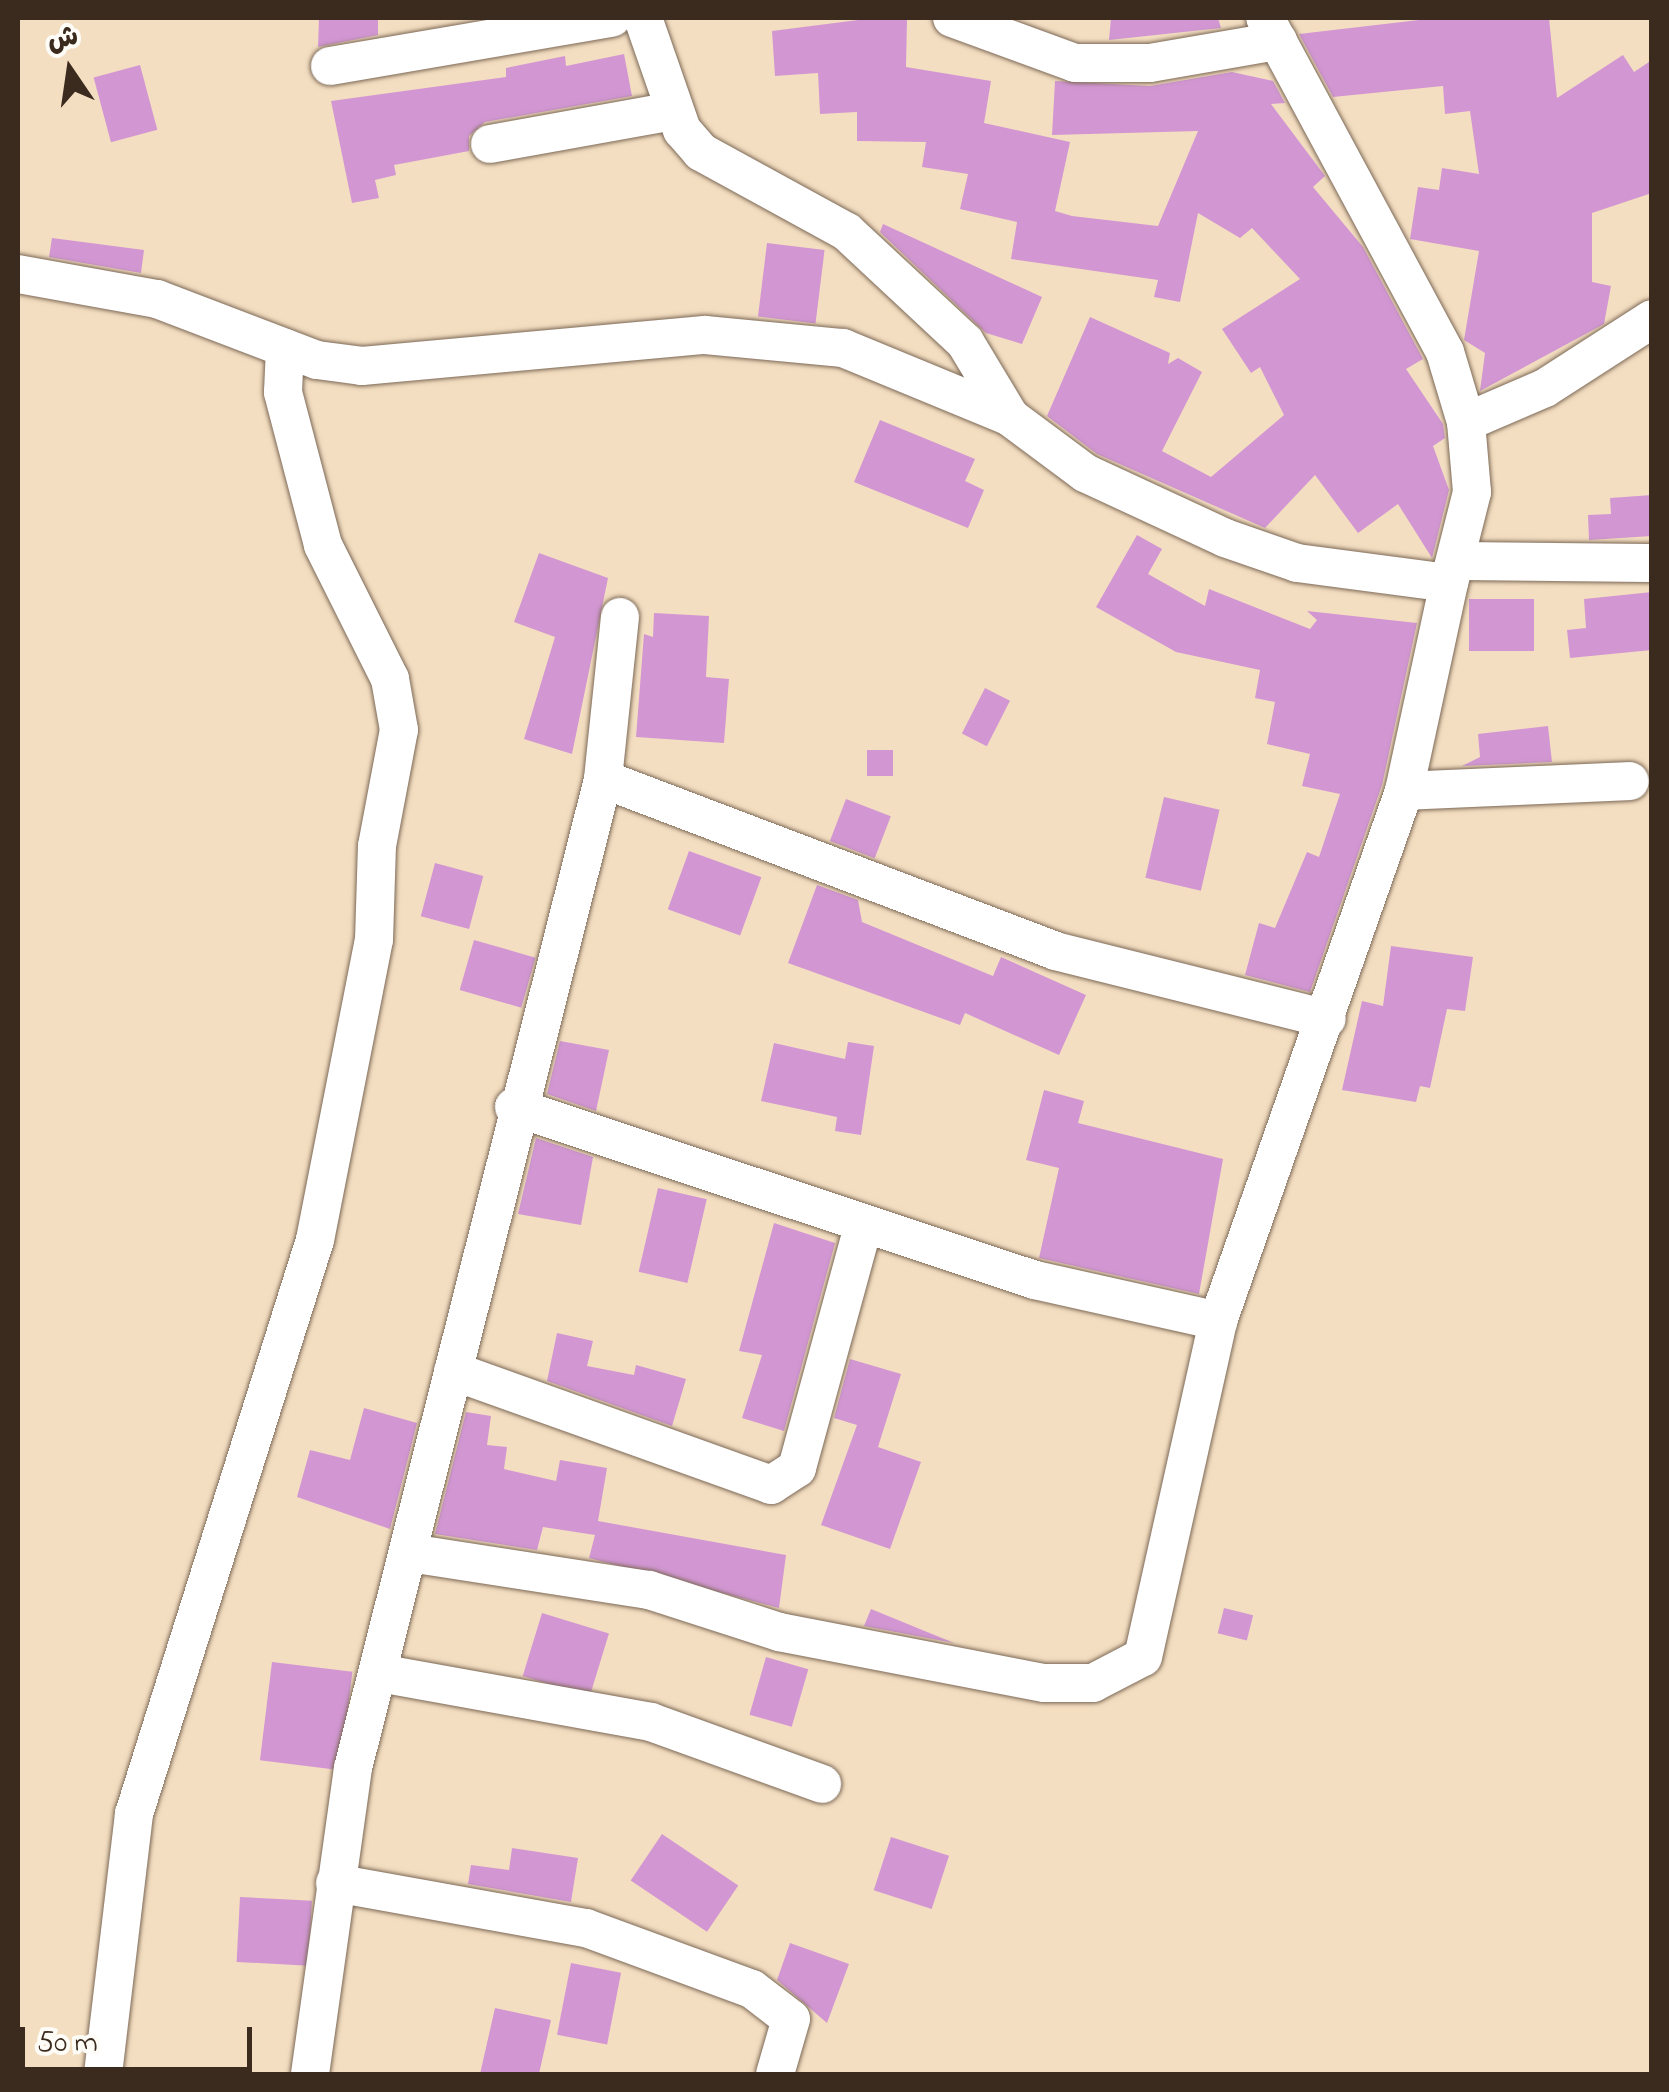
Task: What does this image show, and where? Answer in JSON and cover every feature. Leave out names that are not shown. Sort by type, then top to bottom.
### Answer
[{"type":"street","points":[[330,66],[496,26],[612,18]]},
{"type":"street","points":[[642,18],[674,111],[726,172],[819,212],[903,280],[977,357],[1010,418]]},
{"type":"street","points":[[410,1553],[649,1590],[837,1644],[1044,1683],[1093,1683],[1143,1657],[1218,1322],[1328,1019],[1404,791],[1472,492],[1466,422],[1386,229],[1272,29],[1150,62],[1074,63],[952,18]]},
{"type":"street","points":[[490,144],[674,111]]},
{"type":"street","points":[[18,274],[156,299],[317,360],[399,366],[620,341],[773,338],[921,374],[1010,418],[1084,473],[1224,538],[1297,563],[1453,572],[1652,563]]},
{"type":"street","points":[[1466,422],[1545,388],[1652,320]]},
{"type":"street","points":[[103,2074],[134,1814],[315,1240],[374,940],[378,846],[399,730],[390,679],[324,545],[283,392],[285,348]]},
{"type":"street","points":[[310,2074],[335,1883],[379,1673],[514,1107],[603,779],[620,617]]},
{"type":"street","points":[[603,779],[1055,951],[1328,1019]]},
{"type":"street","points":[[1404,791],[1630,781]]},
{"type":"street","points":[[514,1107],[862,1226],[1036,1280],[1218,1322]]},
{"type":"street","points":[[453,1371],[772,1484],[797,1468],[862,1226]]},
{"type":"street","points":[[379,1673],[651,1722],[822,1784]]},
{"type":"street","points":[[335,1883],[586,1928],[752,1990],[790,2020],[775,2074]]},
{"type":"building","points":[[319,18],[378,18],[378,35],[318,47]]},
{"type":"building","points":[[1111,18],[1218,18],[1221,28],[1109,40]]},
{"type":"building","points":[[1436,18],[1549,18],[1557,98],[1623,55],[1634,72],[1652,60],[1652,193],[1592,213],[1592,282],[1611,286],[1604,324],[1480,391],[1485,353],[1464,340],[1479,251],[1410,239],[1418,187],[1439,190],[1442,168],[1479,174],[1470,111],[1445,114],[1443,86],[1333,97],[1299,34]]},
{"type":"building","points":[[858,20],[907,20],[906,67],[991,81],[984,123],[1070,142],[1055,211],[1072,216],[1158,226],[1198,131],[1052,135],[1055,81],[1150,86],[1232,72],[1273,81],[1285,103],[1271,104],[1325,176],[1313,187],[1363,247],[1423,359],[1406,369],[1443,424],[1445,438],[1433,446],[1449,490],[1432,558],[1398,504],[1358,533],[1315,475],[1265,528],[1097,454],[1047,416],[1090,317],[1170,353],[1168,364],[1178,358],[1202,372],[1162,451],[1211,477],[1284,415],[1260,367],[1251,373],[1222,329],[1300,279],[1252,228],[1240,238],[1198,213],[1180,302],[1154,297],[1158,280],[1011,259],[1017,222],[960,209],[968,174],[922,167],[926,142],[857,141],[857,112],[820,114],[818,73],[775,76],[772,31]]},
{"type":"building","points":[[624,54],[632,96],[485,122],[469,136],[469,151],[394,165],[396,175],[375,180],[379,198],[352,203],[331,101],[506,77],[506,68],[565,56],[566,66]]},
{"type":"building","points":[[140,65],[157,130],[111,142],[94,77]]},
{"type":"building","points":[[883,224],[1042,297],[1022,344],[986,333],[880,232]]},
{"type":"building","points":[[52,238],[144,250],[141,273],[49,257]]},
{"type":"building","points":[[767,243],[825,250],[816,324],[758,316]]},
{"type":"building","points":[[880,420],[975,459],[965,481],[984,490],[968,528],[854,482]]},
{"type":"building","points":[[1652,495],[1652,536],[1589,540],[1588,515],[1611,514],[1610,498]]},
{"type":"building","points":[[1137,535],[1162,549],[1148,574],[1205,606],[1209,589],[1310,629],[1317,620],[1307,611],[1417,623],[1382,785],[1310,992],[1245,975],[1259,923],[1275,928],[1307,852],[1319,857],[1340,794],[1302,786],[1310,754],[1267,744],[1275,702],[1255,698],[1260,670],[1176,652],[1096,607]]},
{"type":"building","points":[[539,553],[608,578],[572,754],[524,739],[555,637],[514,622]]},
{"type":"building","points":[[1652,592],[1652,650],[1570,658],[1567,630],[1586,628],[1584,599]]},
{"type":"building","points":[[1469,599],[1534,599],[1534,651],[1469,651]]},
{"type":"building","points":[[654,613],[709,616],[706,677],[729,679],[724,743],[636,737],[644,634],[653,637]]},
{"type":"building","points":[[985,688],[1010,701],[987,746],[962,733]]},
{"type":"building","points":[[1548,726],[1552,762],[1462,766],[1480,757],[1478,734]]},
{"type":"building","points":[[867,750],[893,750],[893,776],[867,776]]},
{"type":"building","points":[[1164,797],[1220,810],[1201,891],[1145,878]]},
{"type":"building","points":[[846,799],[891,816],[875,858],[830,841]]},
{"type":"building","points":[[689,851],[761,877],[740,936],[668,909]]},
{"type":"building","points":[[435,863],[483,876],[469,929],[421,916]]},
{"type":"building","points":[[817,885],[858,900],[862,922],[993,976],[1001,957],[1086,995],[1059,1055],[965,1013],[960,1025],[788,963]]},
{"type":"building","points":[[474,940],[536,958],[521,1008],[460,990]]},
{"type":"building","points":[[1391,946],[1473,957],[1465,1011],[1447,1009],[1430,1088],[1420,1086],[1416,1102],[1342,1090],[1362,1001],[1383,1006]]},
{"type":"building","points":[[560,1041],[609,1050],[596,1111],[547,1094]]},
{"type":"building","points":[[848,1042],[874,1046],[861,1135],[835,1131],[837,1117],[761,1101],[774,1043],[845,1059]]},
{"type":"building","points":[[1044,1090],[1084,1101],[1078,1123],[1223,1159],[1199,1294],[1039,1258],[1059,1168],[1026,1160]]},
{"type":"building","points":[[536,1138],[593,1157],[581,1225],[518,1214]]},
{"type":"building","points":[[658,1188],[707,1199],[687,1283],[639,1272]]},
{"type":"building","points":[[774,1223],[835,1243],[784,1431],[742,1418],[762,1355],[739,1351]]},
{"type":"building","points":[[557,1333],[593,1341],[587,1366],[634,1375],[636,1365],[686,1379],[672,1426],[547,1381]]},
{"type":"building","points":[[850,1359],[901,1374],[878,1447],[921,1462],[890,1549],[821,1525],[857,1425],[834,1418]]},
{"type":"building","points":[[364,1408],[417,1423],[390,1529],[297,1497],[310,1450],[350,1460]]},
{"type":"building","points":[[466,1412],[491,1416],[487,1445],[507,1447],[504,1469],[556,1481],[560,1460],[607,1468],[598,1521],[786,1555],[779,1608],[589,1558],[595,1535],[543,1527],[537,1550],[435,1534]]},
{"type":"building","points":[[1224,1608],[1253,1615],[1247,1640],[1218,1633]]},
{"type":"building","points":[[871,1609],[954,1643],[864,1626]]},
{"type":"building","points":[[542,1613],[609,1633],[590,1697],[523,1676]]},
{"type":"building","points":[[766,1657],[808,1669],[792,1727],[749,1715]]},
{"type":"building","points":[[272,1662],[352,1672],[340,1770],[260,1760]]},
{"type":"building","points":[[662,1834],[738,1885],[707,1932],[631,1880]]},
{"type":"building","points":[[891,1837],[949,1856],[932,1909],[874,1890]]},
{"type":"building","points":[[512,1848],[578,1858],[571,1902],[468,1884],[471,1865],[509,1870]]},
{"type":"building","points":[[240,1897],[312,1901],[308,1966],[237,1962]]},
{"type":"building","points":[[790,1943],[849,1964],[827,2023],[777,1980]]},
{"type":"building","points":[[571,1963],[621,1973],[607,2044],[557,2035]]},
{"type":"building","points":[[495,2008],[551,2020],[539,2074],[480,2074]]}]
